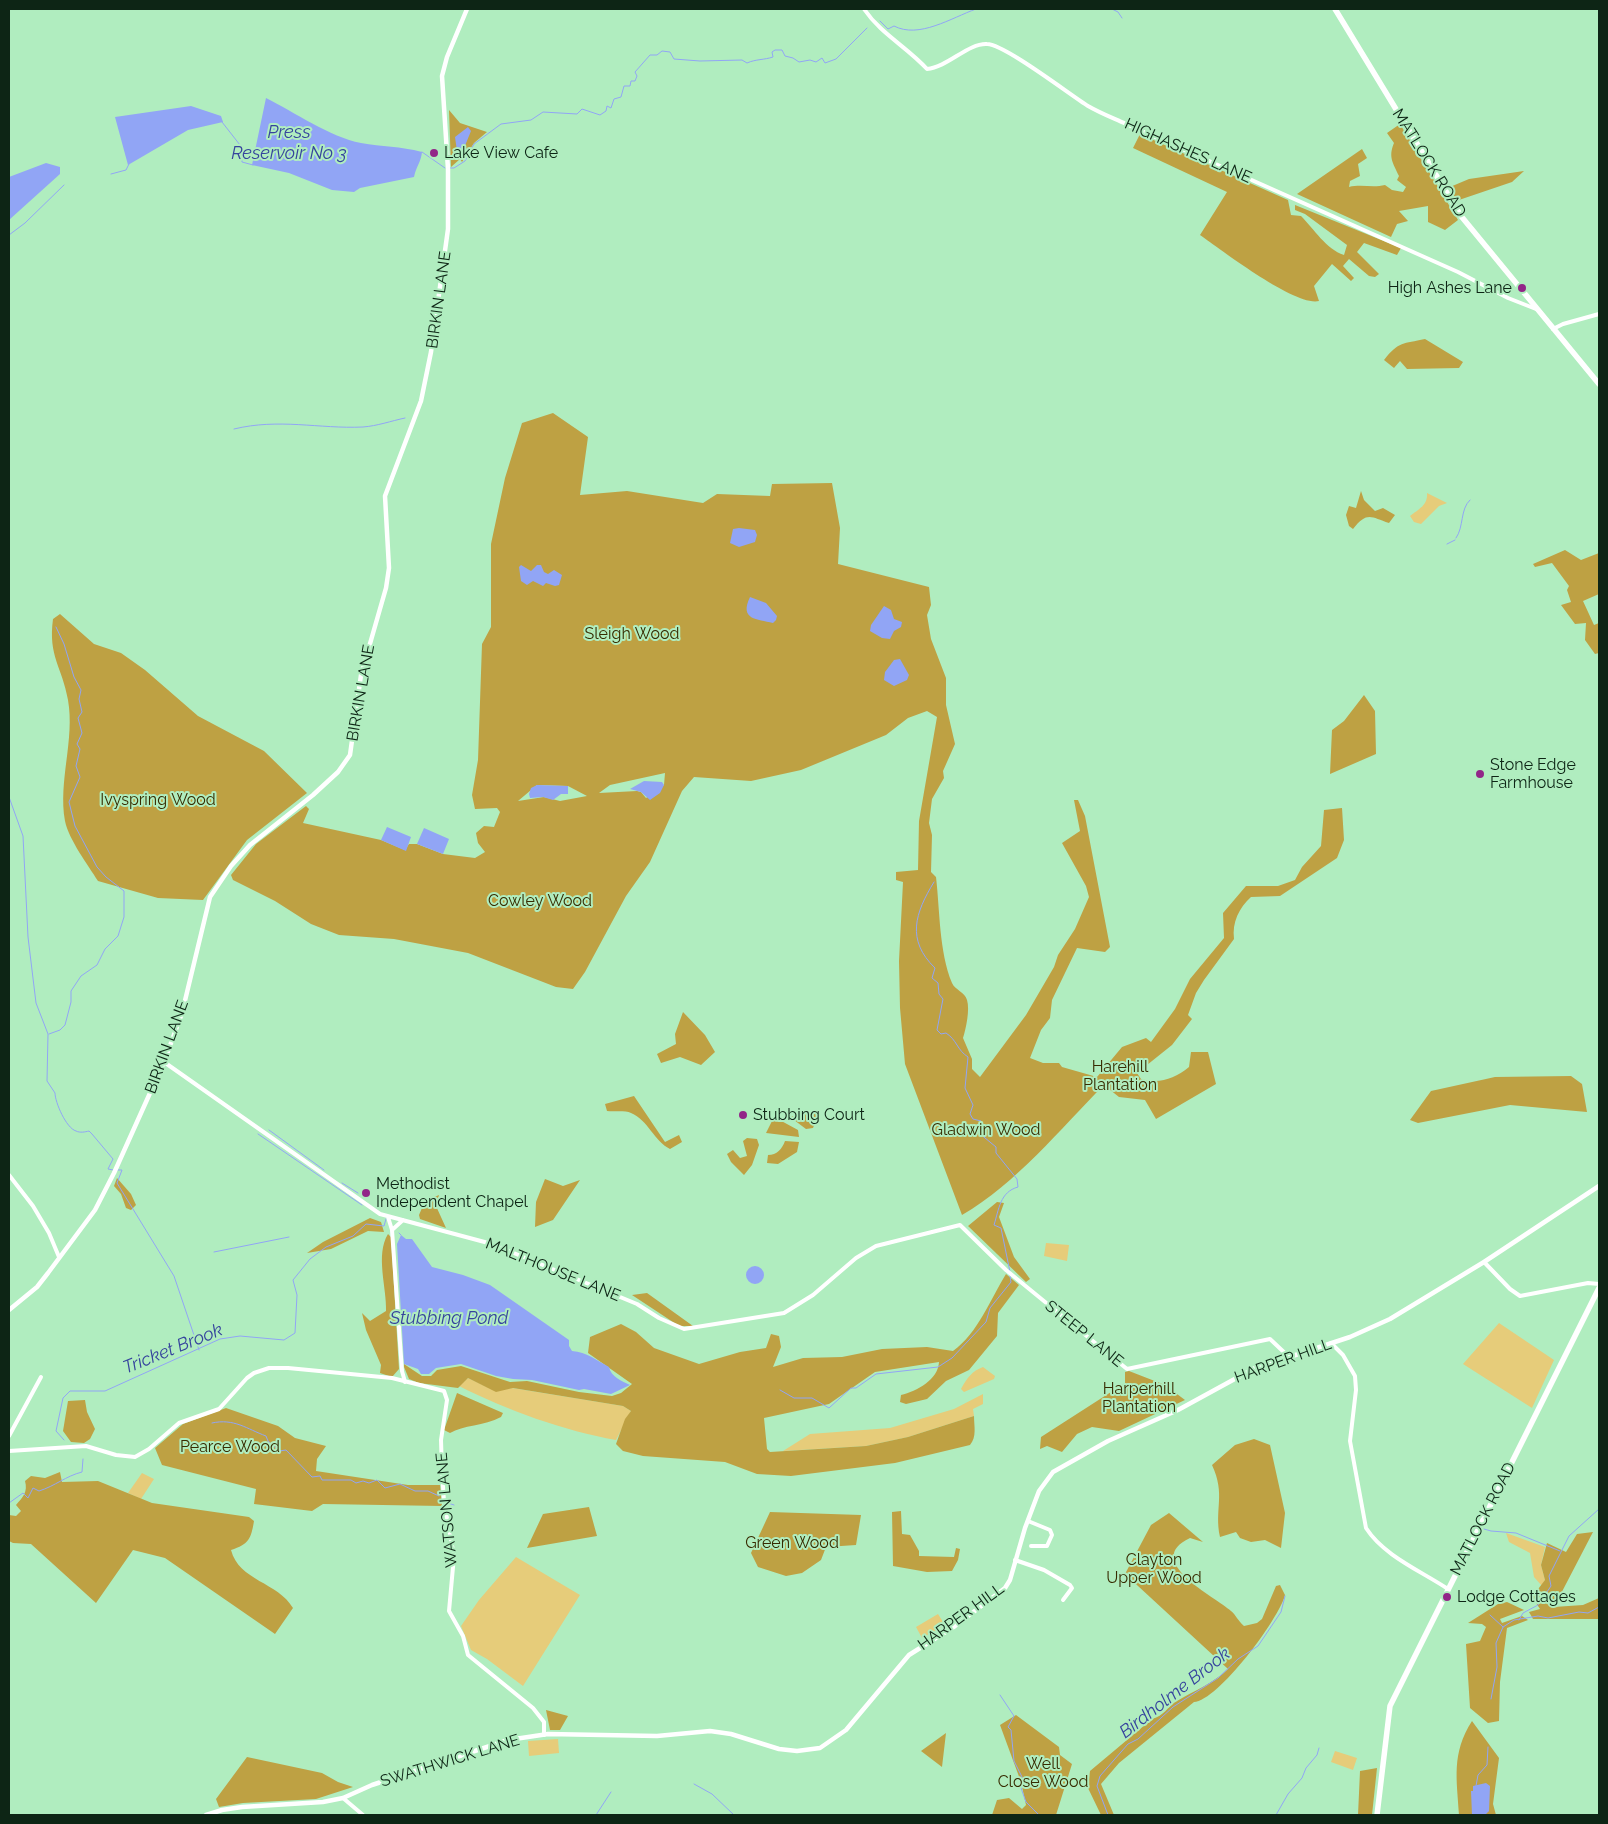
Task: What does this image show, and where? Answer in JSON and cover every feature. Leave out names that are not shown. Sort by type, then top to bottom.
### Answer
[{"type":"main road","name":"MATLOCK ROAD","points":[[1335,9],[1460,216],[1553,330]]},
{"type":"main road","points":[[1553,330],[1599,384]]},
{"type":"main road","name":"MATLOCK ROAD","points":[[1377,1815],[1390,1706],[1599,1286]]},
{"type":"street","name":"BIRKIN LANE","points":[[9,1310],[37,1287],[90,1218],[120,1162],[164,1062],[184,1006],[210,897],[231,866],[250,845],[338,772],[350,755],[361,675],[386,588],[389,568],[385,496],[421,401],[432,352],[448,229],[448,167],[442,76],[446,57],[467,9]]},
{"type":"street","name":"HIGHASHES LANE","points":[[864,9],[884,33],[912,53],[927,69],[938,67],[980,45],[990,44],[1028,66],[1088,106],[1536,308]]},
{"type":"street","points":[[1553,330],[1563,324],[1599,314]]},
{"type":"street","name":"MALTHOUSE LANE","points":[[164,1062],[375,1211],[388,1217],[415,1222],[492,1244],[637,1304],[667,1322],[684,1329],[784,1313],[813,1295],[856,1258],[876,1246],[960,1225]]},
{"type":"street","points":[[9,1175],[33,1206],[49,1233],[59,1257]]},
{"type":"street","name":"HARPER HILL","points":[[816,1749],[825,1746],[846,1730],[909,1655],[955,1626],[1005,1588],[1010,1580],[1039,1491],[1053,1472],[1108,1441],[1178,1410],[1253,1369],[1331,1343],[1390,1319],[1484,1262],[1599,1186]]},
{"type":"street","points":[[388,1217],[392,1230],[402,1371],[405,1382]]},
{"type":"street","points":[[392,1230],[403,1220]]},
{"type":"street","name":"STEEP LANE","points":[[960,1225],[1015,1278],[1127,1369],[1212,1353],[1270,1339],[1288,1356]]},
{"type":"street","points":[[1484,1262],[1510,1289],[1520,1296],[1588,1283],[1599,1286]]},
{"type":"street","points":[[1331,1343],[1343,1355],[1354,1376],[1356,1390],[1350,1441],[1366,1528],[1373,1539],[1386,1550],[1448,1589]]},
{"type":"street","name":"WATSON LANE","points":[[9,1451],[86,1446],[116,1455],[134,1456],[150,1450],[179,1423],[219,1409],[247,1378],[254,1373],[270,1368],[392,1378],[444,1391],[447,1400],[441,1440],[444,1502],[454,1556],[449,1611],[463,1636],[468,1655],[533,1708],[544,1722],[544,1735]]},
{"type":"street","points":[[392,1378],[402,1371]]},
{"type":"street","points":[[9,1436],[41,1377]]},
{"type":"street","points":[[1028,1521],[1050,1530],[1052,1535],[1047,1546],[1031,1546]]},
{"type":"street","points":[[1016,1560],[1044,1570],[1070,1585],[1072,1588],[1063,1600]]},
{"type":"street","name":"SWATHWICK LANE","points":[[206,1815],[242,1806],[323,1802],[343,1798],[372,1785],[508,1740],[544,1735],[657,1736],[710,1731],[731,1734],[779,1749],[816,1749]]},
{"type":"street","points":[[343,1798],[363,1815]]},
{"type":"shaded area","points":[[1427,493],[1447,503],[1439,506],[1421,524],[1414,522],[1410,516],[1424,504]]},
{"type":"shaded area","points":[[1046,1243],[1069,1245],[1067,1261],[1044,1256]]},
{"type":"shaded area","points":[[1499,1323],[1554,1360],[1532,1408],[1463,1364]]},
{"type":"shaded area","points":[[983,1367],[995,1376],[994,1379],[964,1392],[961,1389],[968,1378]]},
{"type":"shaded area","points":[[468,1378],[496,1391],[512,1388],[623,1406],[631,1411],[616,1440],[536,1419],[496,1403],[459,1386]]},
{"type":"shaded area","points":[[983,1394],[983,1404],[973,1409],[974,1416],[908,1437],[866,1446],[783,1451],[810,1434],[890,1428],[954,1409]]},
{"type":"shaded area","points":[[142,1473],[154,1479],[141,1499],[128,1493]]},
{"type":"shaded area","points":[[1506,1533],[1545,1547],[1541,1565],[1545,1580],[1542,1586],[1534,1577],[1530,1553],[1509,1542]]},
{"type":"shaded area","points":[[516,1557],[580,1595],[523,1686],[487,1659],[471,1650],[461,1626],[479,1600]]},
{"type":"shaded area","points":[[938,1614],[945,1625],[922,1638],[916,1627]]},
{"type":"shaded area","points":[[558,1739],[559,1753],[529,1756],[528,1741]]},
{"type":"shaded area","points":[[1335,1751],[1357,1758],[1353,1770],[1331,1762]]},
{"type":"green space","points":[[449,110],[460,123],[487,132],[474,143],[462,162],[460,159],[451,167]]},
{"type":"green space","points":[[1400,124],[1458,220],[1445,230],[1428,222],[1428,206],[1399,211],[1408,221],[1397,224],[1391,237],[1297,194],[1362,149],[1367,158],[1358,164],[1360,176],[1350,181],[1349,187],[1385,185],[1392,190],[1403,192],[1406,187],[1397,180],[1399,176],[1391,156],[1394,143],[1387,133]]},
{"type":"green space","points":[[1140,134],[1288,200],[1291,215],[1301,216],[1326,243],[1344,255],[1347,245],[1305,214],[1295,210],[1295,205],[1401,248],[1397,255],[1364,243],[1357,252],[1379,274],[1375,277],[1369,276],[1349,259],[1343,266],[1354,278],[1351,281],[1332,264],[1314,286],[1319,301],[1308,301],[1294,295],[1277,287],[1200,235],[1227,192],[1133,148]]},
{"type":"green space","points":[[1524,171],[1512,182],[1456,201],[1450,187],[1469,179]]},
{"type":"green space","points":[[1425,339],[1463,362],[1459,368],[1407,369],[1400,361],[1394,368],[1384,360],[1398,346]]},
{"type":"green space","points":[[553,413],[588,437],[580,495],[627,491],[703,503],[717,494],[770,496],[772,484],[832,483],[840,528],[838,564],[929,587],[931,605],[927,615],[931,639],[946,678],[946,705],[955,744],[943,771],[944,778],[932,799],[929,823],[932,835],[931,872],[936,877],[942,944],[948,971],[953,985],[964,995],[968,1004],[963,1038],[972,1059],[972,1069],[980,1077],[1026,1015],[1054,967],[1058,955],[1075,929],[1089,897],[1086,886],[1062,843],[1080,831],[1074,800],[1078,800],[1085,816],[1110,947],[1105,952],[1077,948],[1052,1000],[1050,1018],[1041,1030],[1030,1058],[1043,1063],[1059,1063],[1062,1067],[1097,1077],[1122,1047],[1146,1038],[1151,1042],[1175,1009],[1190,979],[1224,938],[1223,913],[1246,886],[1278,886],[1295,880],[1302,867],[1321,846],[1324,810],[1342,808],[1344,840],[1337,858],[1280,896],[1251,897],[1247,901],[1235,921],[1234,939],[1196,993],[1188,1015],[1192,1019],[1172,1045],[1137,1073],[1141,1079],[1161,1081],[1178,1075],[1189,1067],[1191,1052],[1208,1052],[1216,1084],[1156,1119],[1145,1100],[1119,1097],[1104,1085],[1019,1172],[1001,1188],[962,1215],[905,1064],[900,1008],[899,961],[903,882],[896,880],[896,872],[918,870],[919,821],[937,717],[927,711],[908,718],[886,735],[801,770],[751,781],[694,777],[682,791],[650,862],[626,896],[585,972],[573,989],[556,987],[468,953],[394,939],[339,935],[311,924],[275,901],[233,880],[231,875],[256,844],[306,806],[309,809],[303,823],[381,840],[405,850],[409,844],[417,844],[443,854],[475,858],[485,852],[478,843],[476,833],[484,826],[494,827],[500,812],[497,808],[475,809],[472,795],[478,760],[482,644],[491,627],[491,544],[505,478],[522,423]],"holes":[[[665,773],[664,785],[646,798],[641,792],[637,791],[599,793],[610,785]],[[537,785],[568,786],[587,796],[560,801],[544,797],[518,801]]]},
{"type":"green space","points":[[1361,491],[1364,500],[1375,511],[1383,508],[1395,515],[1389,523],[1370,517],[1362,520],[1353,529],[1349,526],[1346,515],[1349,506],[1356,508]]},
{"type":"green space","points":[[1565,550],[1581,560],[1599,553],[1599,594],[1583,601],[1594,625],[1599,623],[1599,653],[1595,654],[1585,640],[1586,623],[1575,624],[1561,605],[1571,602],[1567,590],[1569,586],[1552,563],[1535,567],[1533,564]]},
{"type":"green space","name":"Ivyspring Wood","points":[[60,614],[94,644],[121,653],[145,670],[198,716],[264,751],[307,793],[247,840],[203,900],[158,898],[98,881],[70,836],[63,806],[70,715],[65,688],[52,643],[53,619]]},
{"type":"green space","points":[[1364,695],[1375,711],[1376,754],[1330,774],[1332,730],[1344,721]]},
{"type":"green space","points":[[683,1012],[705,1035],[715,1052],[701,1065],[680,1057],[661,1063],[657,1054],[676,1044],[675,1034]]},
{"type":"green space","points":[[1571,1076],[1582,1084],[1587,1112],[1510,1105],[1418,1123],[1410,1120],[1431,1091],[1495,1077]]},
{"type":"green space","points":[[634,1096],[665,1142],[679,1135],[682,1142],[670,1149],[637,1116],[626,1112],[607,1111],[605,1104]]},
{"type":"green space","points":[[819,1112],[813,1128],[806,1129],[790,1117]]},
{"type":"green space","points":[[774,1117],[798,1130],[799,1137],[766,1133]]},
{"type":"green space","points":[[747,1138],[757,1139],[759,1145],[752,1165],[744,1175],[731,1162],[727,1154],[733,1150],[740,1158],[747,1156],[743,1141]]},
{"type":"green space","points":[[785,1141],[799,1142],[797,1152],[778,1164],[767,1163],[768,1155],[779,1151]]},
{"type":"green space","points":[[117,1178],[131,1194],[136,1205],[131,1210],[126,1208],[121,1194],[114,1186]]},
{"type":"green space","points":[[545,1179],[563,1186],[580,1180],[553,1220],[535,1227],[536,1202]]},
{"type":"green space","points":[[439,1195],[436,1206],[446,1228],[420,1219],[419,1215],[425,1201]]},
{"type":"green space","points":[[997,1202],[1004,1203],[999,1217],[1014,1257],[1030,1279],[1026,1282],[968,1226]]},
{"type":"green space","points":[[370,1218],[381,1222],[384,1232],[368,1231],[331,1249],[307,1253],[323,1242]]},
{"type":"green space","points":[[388,1234],[391,1237],[399,1369],[392,1377],[380,1373],[381,1365],[366,1330],[362,1313],[370,1321],[386,1311],[382,1252]]},
{"type":"green space","points":[[1006,1274],[1019,1285],[998,1313],[997,1336],[969,1370],[946,1381],[927,1399],[906,1404],[900,1402],[901,1395],[920,1388],[931,1379],[938,1368],[939,1362],[875,1372],[829,1404],[764,1418],[767,1449],[770,1452],[866,1446],[908,1437],[974,1416],[974,1435],[970,1445],[895,1463],[791,1476],[757,1474],[725,1462],[643,1456],[623,1451],[616,1444],[625,1419],[631,1411],[623,1406],[513,1388],[496,1392],[468,1378],[458,1388],[419,1383],[409,1379],[404,1367],[404,1364],[422,1376],[431,1376],[437,1370],[461,1366],[510,1382],[527,1381],[579,1392],[612,1396],[621,1393],[632,1384],[588,1353],[590,1337],[621,1324],[636,1332],[654,1348],[699,1364],[740,1352],[766,1348],[771,1334],[779,1336],[781,1347],[773,1367],[803,1358],[842,1357],[882,1349],[927,1347],[953,1351],[962,1344],[977,1326]]},
{"type":"green space","points":[[647,1293],[693,1326],[679,1326],[632,1295]]},
{"type":"green space","name":"Harperhill Plantation","points":[[1129,1371],[1165,1385],[1185,1400],[1119,1431],[1092,1427],[1077,1434],[1062,1452],[1047,1446],[1040,1449],[1041,1437],[1125,1383],[1125,1372]]},
{"type":"green space","points":[[457,1393],[503,1413],[501,1417],[494,1420],[461,1428],[450,1433],[444,1430]]},
{"type":"green space","points":[[85,1400],[87,1412],[95,1429],[90,1439],[84,1443],[71,1442],[63,1431],[68,1401]]},
{"type":"green space","name":"Pearce Wood","points":[[226,1408],[278,1426],[295,1438],[326,1446],[317,1459],[316,1471],[408,1485],[440,1485],[442,1506],[323,1504],[312,1511],[254,1504],[256,1489],[162,1465],[155,1448],[183,1424]]},
{"type":"green space","points":[[1254,1439],[1270,1445],[1285,1513],[1281,1548],[1265,1540],[1251,1542],[1240,1538],[1236,1532],[1220,1537],[1218,1485],[1212,1465],[1235,1445]]},
{"type":"green space","points":[[60,1472],[62,1482],[98,1481],[152,1503],[249,1517],[254,1521],[252,1532],[245,1543],[231,1550],[235,1560],[250,1575],[278,1592],[293,1608],[275,1634],[165,1558],[133,1550],[96,1603],[31,1544],[9,1541],[9,1515],[16,1516],[21,1511],[16,1505],[23,1497],[25,1481],[31,1476],[45,1478]]},
{"type":"green space","points":[[589,1507],[597,1536],[527,1548],[543,1514]]},
{"type":"green space","points":[[901,1511],[902,1534],[910,1535],[919,1551],[919,1556],[954,1557],[956,1548],[960,1549],[958,1560],[952,1571],[927,1572],[893,1566],[892,1512]]},
{"type":"green space","name":"Green Wood","points":[[770,1512],[861,1515],[856,1545],[826,1547],[821,1560],[802,1573],[786,1576],[758,1567],[751,1553]]},
{"type":"green space","name":"Clayton Upper Wood","points":[[1169,1513],[1203,1542],[1190,1538],[1177,1547],[1174,1557],[1177,1568],[1186,1578],[1231,1611],[1244,1626],[1257,1623],[1262,1619],[1276,1586],[1280,1585],[1285,1595],[1272,1622],[1232,1674],[1218,1688],[1205,1698],[1194,1702],[1119,1763],[1101,1784],[1114,1815],[1101,1815],[1088,1788],[1090,1771],[1152,1719],[1160,1716],[1174,1703],[1217,1678],[1228,1669],[1125,1574],[1151,1525]]},
{"type":"green space","points":[[1593,1532],[1554,1607],[1583,1605],[1599,1598],[1599,1619],[1533,1619],[1529,1612],[1540,1609],[1532,1597],[1545,1580],[1541,1565],[1547,1543],[1566,1552],[1577,1534]]},
{"type":"green space","points":[[1507,1602],[1524,1610],[1500,1619],[1502,1623],[1522,1616],[1528,1620],[1507,1628],[1500,1682],[1499,1721],[1488,1723],[1470,1708],[1466,1644],[1480,1641],[1486,1627],[1482,1624],[1468,1623],[1498,1604]]},
{"type":"green space","points":[[546,1710],[568,1716],[560,1730],[550,1730]]},
{"type":"green space","name":"Well Close Wood","points":[[1016,1715],[1059,1747],[1060,1755],[1072,1764],[1056,1815],[992,1815],[997,1800],[1009,1798],[1022,1809],[1026,1805],[1021,1782],[1000,1725]]},
{"type":"green space","points":[[1472,1721],[1499,1758],[1493,1804],[1496,1815],[1459,1815],[1458,1756],[1465,1733]]},
{"type":"green space","points":[[946,1733],[942,1767],[921,1751]]},
{"type":"green space","points":[[247,1757],[322,1773],[338,1782],[353,1787],[316,1799],[243,1803],[219,1807],[216,1799]]},
{"type":"green space","points":[[1377,1768],[1372,1815],[1358,1815],[1360,1771]]},
{"type":"water","name":"Press Reservoir No 3","points":[[266,98],[325,130],[349,140],[422,152],[414,177],[360,188],[354,192],[332,190],[289,173],[252,165]]},
{"type":"water","points":[[191,106],[221,116],[223,122],[188,130],[128,165],[115,117]]},
{"type":"water","points":[[468,127],[471,131],[462,153],[457,151],[455,137]]},
{"type":"water","points":[[46,163],[60,167],[60,174],[9,220],[9,177]]},
{"type":"water","points":[[733,529],[755,530],[757,535],[755,542],[739,547],[730,543]]},
{"type":"water","points":[[521,565],[531,571],[537,565],[541,565],[544,572],[548,574],[554,570],[562,575],[559,585],[555,586],[546,583],[543,586],[533,581],[527,585],[521,581],[519,567]]},
{"type":"water","points":[[750,597],[766,603],[777,616],[773,623],[756,619],[748,614],[747,605]]},
{"type":"water","points":[[884,606],[891,610],[894,619],[902,622],[901,627],[894,631],[890,639],[882,638],[870,631],[871,625]]},
{"type":"water","points":[[900,659],[909,675],[907,680],[894,686],[884,680],[885,672],[894,660]]},
{"type":"water","points":[[644,781],[662,782],[664,785],[660,793],[650,800],[641,792],[630,789]]},
{"type":"water","points":[[537,785],[568,786],[568,794],[561,794],[553,800],[543,797],[530,798],[531,788]]},
{"type":"water","points":[[387,827],[411,837],[406,851],[381,840]]},
{"type":"water","points":[[424,828],[449,839],[443,854],[417,844]]},
{"type":"water","name":"Stubbing Pond","points":[[401,1235],[406,1239],[412,1239],[432,1267],[463,1275],[490,1285],[569,1340],[569,1346],[572,1351],[587,1355],[609,1367],[614,1376],[630,1385],[611,1394],[584,1389],[579,1390],[532,1380],[496,1376],[461,1364],[436,1368],[429,1374],[421,1374],[418,1369],[404,1364],[397,1244]]},
{"type":"water","points":[[751,1266],[759,1266],[764,1271],[762,1282],[751,1284],[746,1279],[746,1271]]},
{"type":"water","points":[[1486,1783],[1490,1786],[1489,1811],[1485,1815],[1472,1815],[1471,1791],[1473,1791],[1473,1786]]},
{"type":"waterway","points":[[880,21],[888,29],[894,26],[904,29],[924,29],[976,9]]},
{"type":"waterway","points":[[1112,9],[1118,12],[1122,18]]},
{"type":"waterway","points":[[449,168],[454,168],[465,161],[474,144],[501,124],[531,120],[543,112],[577,114],[582,109],[600,115],[606,111],[607,106],[611,108],[614,99],[621,97],[624,86],[630,86],[631,81],[635,81],[637,76],[635,72],[650,55],[657,55],[662,51],[670,52],[674,59],[700,61],[742,60],[747,63],[773,57],[772,52],[782,50],[785,56],[799,62],[810,60],[816,62],[822,58],[825,63],[836,59],[867,28]]},
{"type":"waterway","points":[[222,122],[240,145],[242,162],[253,165]]},
{"type":"waterway","points":[[422,152],[445,168]]},
{"type":"waterway","points":[[111,174],[126,170],[129,164]]},
{"type":"waterway","points":[[9,235],[25,223],[64,185]]},
{"type":"waterway","points":[[234,429],[267,424],[363,427],[405,418]]},
{"type":"waterway","points":[[1456,538],[1465,508],[1470,500]]},
{"type":"waterway","points":[[1447,544],[1455,540]]},
{"type":"waterway","points":[[49,1034],[60,1030],[65,1025],[71,1002],[71,991],[81,976],[97,965],[105,949],[118,936],[124,917],[124,891],[97,867],[75,826],[69,802],[80,777],[76,766],[80,749],[77,744],[82,733],[78,718],[82,712],[79,699],[81,690],[74,677],[64,644],[56,627]]},
{"type":"waterway","points":[[9,797],[23,836],[28,937],[36,1003],[48,1034],[47,1081],[55,1093],[59,1108],[68,1125],[78,1132],[89,1131],[113,1159],[108,1169],[113,1170]]},
{"type":"waterway","points":[[934,882],[918,915],[917,937],[926,958],[935,968],[932,978],[938,983],[939,994],[943,999],[937,1030],[941,1034],[946,1033],[950,1036],[968,1057],[965,1088],[973,1105],[970,1114],[973,1119],[981,1121],[979,1133],[996,1147],[996,1153],[1017,1179],[1018,1187],[1012,1189],[1004,1197],[994,1225],[1001,1228],[1010,1272]]},
{"type":"waterway","points":[[269,1130],[324,1170]]},
{"type":"waterway","points":[[258,1134],[362,1205]]},
{"type":"waterway","points":[[117,1170],[122,1170],[117,1183],[174,1276],[199,1350]]},
{"type":"waterway","points":[[342,1183],[358,1193]]},
{"type":"waterway","name":"Tricket Brook","points":[[64,1440],[56,1431],[63,1398],[70,1391],[105,1391],[220,1339],[240,1336],[284,1340],[295,1333],[297,1295],[293,1280],[310,1259],[326,1247],[353,1236],[366,1224],[384,1226],[386,1219]]},
{"type":"waterway","points":[[214,1252],[289,1237]]},
{"type":"waterway","points":[[780,1390],[794,1398],[812,1398],[829,1408],[851,1388],[856,1388],[876,1374],[938,1367],[952,1358],[986,1322],[990,1308],[1011,1282],[1010,1276]]},
{"type":"waterway","points":[[212,1423],[234,1423],[266,1436],[268,1441],[279,1451],[286,1450],[312,1477],[320,1476],[322,1480],[351,1480],[356,1483],[363,1481],[369,1483],[377,1480],[385,1488],[400,1484],[415,1491],[428,1491],[439,1496]]},
{"type":"waterway","name":"Tricket Brook","points":[[9,1503],[23,1493],[28,1498],[33,1488],[39,1491],[82,1472],[83,1459]]},
{"type":"waterway","points":[[446,1499],[448,1503],[454,1505]]},
{"type":"waterway","points":[[1519,1620],[1523,1613],[1538,1605],[1551,1586],[1549,1576],[1569,1536],[1599,1509]]},
{"type":"waterway","points":[[1484,1529],[1516,1533],[1560,1551]]},
{"type":"waterway","name":"Birdholme Brook","points":[[1108,1815],[1097,1786],[1100,1776],[1128,1744],[1138,1739],[1173,1707],[1218,1678],[1238,1659],[1258,1646],[1281,1612],[1285,1596]]},
{"type":"waterway","points":[[1491,1699],[1497,1667],[1496,1643],[1503,1627],[1514,1620],[1538,1616],[1548,1618],[1579,1612],[1588,1613],[1599,1607]]},
{"type":"waterway","points":[[1490,1615],[1503,1627]]},
{"type":"waterway","points":[[1000,1695],[1014,1716],[1008,1727],[1011,1730],[1014,1761],[1024,1781],[1021,1788],[1026,1802],[1039,1815]]},
{"type":"waterway","points":[[1476,1786],[1478,1775],[1487,1765],[1488,1747]]},
{"type":"waterway","points":[[1276,1815],[1288,1794],[1302,1778],[1306,1768],[1317,1755],[1319,1748]]},
{"type":"waterway","points":[[694,1784],[712,1794],[734,1815]]},
{"type":"waterway","points":[[596,1815],[611,1792]]},
{"type":"place","name":"Lake View Cafe","points":[[434,153]]},
{"type":"place","name":"High Ashes Lane","points":[[1522,288]]},
{"type":"place","name":"Stone Edge Farmhouse","points":[[1480,774]]},
{"type":"place","name":"Stubbing Court","points":[[743,1115]]},
{"type":"place","name":"Methodist Independent Chapel","points":[[366,1193]]},
{"type":"place","name":"Lodge Cottages","points":[[1447,1597]]},
{"type":"park label","name":"Sleigh Wood","points":[[632,634]]},
{"type":"park label","name":"Cowley Wood","points":[[540,901]]},
{"type":"park label","name":"Harehill Plantation","points":[[1120,1076]]},
{"type":"park label","name":"Gladwin Wood","points":[[986,1130]]}]
